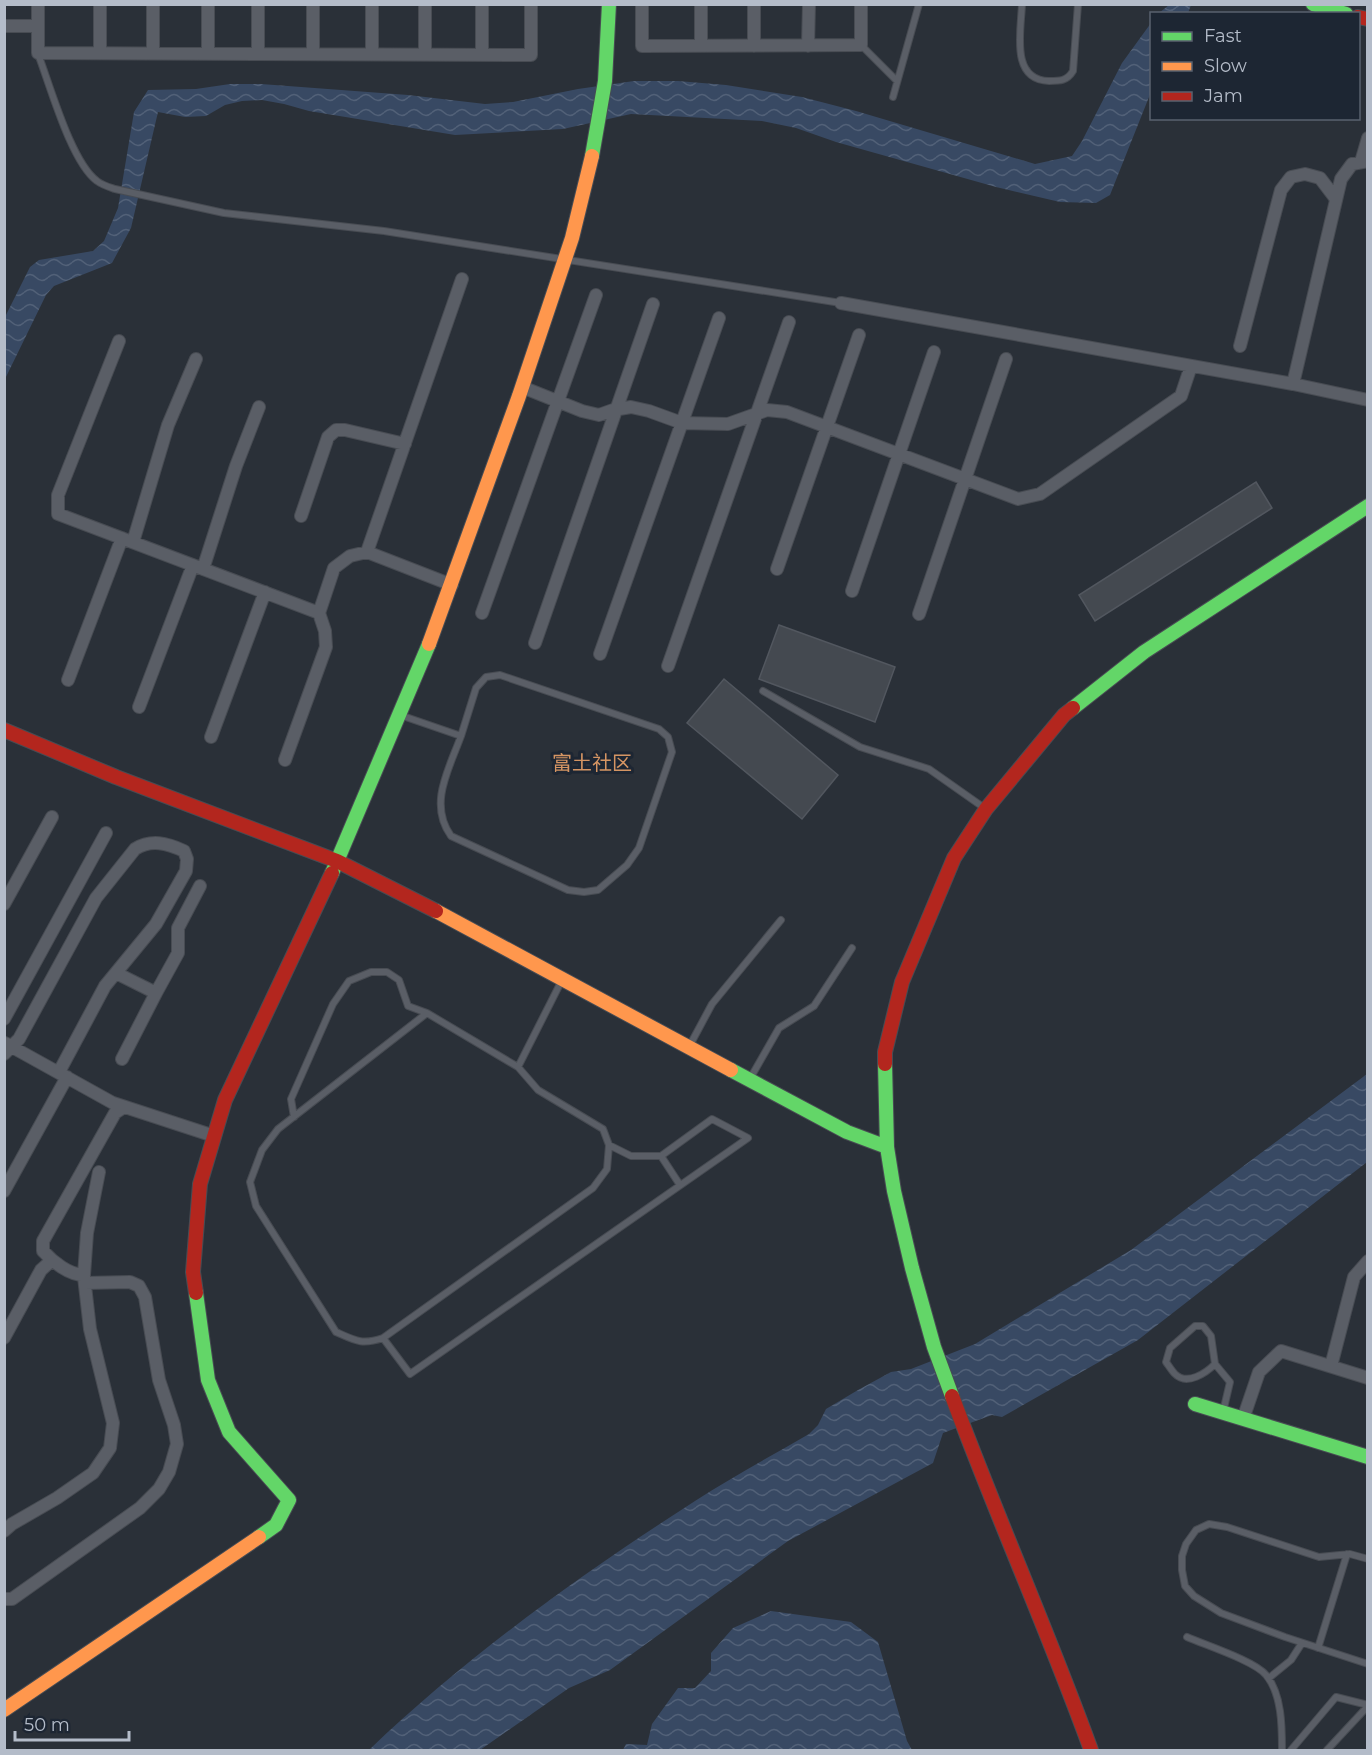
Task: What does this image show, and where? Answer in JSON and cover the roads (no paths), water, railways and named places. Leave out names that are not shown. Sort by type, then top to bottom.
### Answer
[{"type":"main road","points":[[4,1710],[276,1525],[289,1500],[229,1432],[208,1380],[193,1272],[200,1184],[225,1100],[337,861],[434,633],[522,387],[582,201],[598,128],[605,81],[609,4]]},
{"type":"main road","points":[[1313,4],[1339,12]]},
{"type":"main road","points":[[1090,1750],[1061,1667],[976,1462],[934,1347],[901,1224],[887,1147],[885,1052],[902,982],[954,858],[986,809],[1064,715],[1144,652],[1368,506]]},
{"type":"main road","points":[[4,730],[116,777],[337,861],[459,923],[847,1132],[887,1147]]},
{"type":"main road","points":[[1195,1404],[1368,1457]]},
{"type":"street","points":[[38,4],[38,53],[531,55],[531,4]]},
{"type":"street","points":[[100,4],[100,53]]},
{"type":"street","points":[[153,4],[153,54]]},
{"type":"street","points":[[208,4],[208,54]]},
{"type":"street","points":[[258,4],[258,54]]},
{"type":"street","points":[[313,4],[313,54]]},
{"type":"street","points":[[372,4],[372,54]]},
{"type":"street","points":[[425,4],[425,54]]},
{"type":"street","points":[[482,4],[482,54]]},
{"type":"street","points":[[642,4],[642,46],[861,45],[861,4]]},
{"type":"street","points":[[700,46],[701,4]]},
{"type":"street","points":[[754,4],[754,46]]},
{"type":"street","points":[[808,4],[808,46]]},
{"type":"street","points":[[4,26],[38,26]]},
{"type":"street","points":[[1293,384],[1341,179],[1352,164],[1364,161],[1368,138]]},
{"type":"street","points":[[1240,346],[1281,190],[1291,177],[1305,174],[1320,178],[1336,199]]},
{"type":"street","points":[[367,552],[462,279]]},
{"type":"street","points":[[482,613],[596,295]]},
{"type":"street","points":[[841,303],[1293,384],[1368,400]]},
{"type":"street","points":[[535,643],[653,304]]},
{"type":"street","points":[[600,654],[719,318]]},
{"type":"street","points":[[668,666],[789,322]]},
{"type":"street","points":[[777,568],[859,335]]},
{"type":"street","points":[[119,341],[58,495],[58,514],[319,613]]},
{"type":"street","points":[[852,591],[934,352]]},
{"type":"street","points":[[68,680],[128,540],[168,425],[196,358]]},
{"type":"street","points":[[919,614],[1006,359]]},
{"type":"street","points":[[522,387],[598,415],[631,407],[682,423],[728,424],[767,410],[787,412],[1018,499],[1040,494],[1181,396],[1191,366]]},
{"type":"street","points":[[138,707],[198,567],[259,407]]},
{"type":"street","points":[[301,516],[328,437],[336,430],[405,444]]},
{"type":"street","points":[[285,760],[326,646],[326,631],[319,613],[334,568],[350,556],[367,552],[452,585]]},
{"type":"street","points":[[211,737],[265,592]]},
{"type":"street","points":[[4,904],[52,818]]},
{"type":"street","points":[[4,1019],[106,832]]},
{"type":"street","points":[[4,1191],[63,1075],[105,986],[156,924],[186,871],[187,859],[184,850],[155,842],[143,844],[135,849],[96,898],[19,1039],[7,1048],[63,1075],[114,1103],[214,1136]]},
{"type":"street","points":[[122,1059],[177,954],[178,928],[200,886]]},
{"type":"street","points":[[116,973],[156,993]]},
{"type":"street","points":[[4,1599],[12,1599],[140,1508],[159,1489],[174,1458],[177,1444],[174,1425],[159,1380],[145,1297],[139,1286],[130,1282],[85,1279],[51,1260],[43,1251],[43,1241],[115,1113],[124,1107]]},
{"type":"street","points":[[4,1531],[93,1473],[110,1448],[113,1423],[90,1329],[85,1279],[87,1233],[99,1172]]},
{"type":"street","points":[[4,1338],[41,1270],[51,1260]]},
{"type":"street","points":[[1331,1366],[1354,1277],[1368,1261]]},
{"type":"street","points":[[1243,1419],[1259,1372],[1281,1351],[1368,1378]]},
{"type":"lane","points":[[893,97],[919,4]]},
{"type":"lane","points":[[1022,4],[1020,55],[1024,70],[1033,78],[1043,81],[1061,81],[1069,78],[1073,71],[1078,4]]},
{"type":"lane","points":[[861,45],[897,81]]},
{"type":"lane","points":[[38,53],[71,142],[86,170],[98,182],[115,189],[224,213],[364,228],[841,303]]},
{"type":"lane","points":[[500,675],[659,729],[668,737],[672,752],[639,848],[627,865],[598,890],[584,892],[568,890],[451,836],[444,825],[440,807],[443,785],[461,736],[476,688],[486,677],[500,675]]},
{"type":"lane","points":[[763,691],[860,747],[929,769],[986,809]]},
{"type":"lane","points":[[399,715],[461,736]]},
{"type":"lane","points":[[689,1047],[712,1004],[781,920]]},
{"type":"lane","points":[[750,1079],[779,1028],[814,1006],[852,948]]},
{"type":"lane","points":[[294,1117],[291,1099],[333,1004],[349,981],[371,972],[387,972],[399,980],[408,1006],[427,1014],[518,1067],[538,1090],[603,1129],[609,1145],[607,1169],[593,1188],[383,1338],[369,1343],[355,1341],[336,1332],[256,1206],[250,1182],[262,1150],[278,1129],[294,1117],[427,1014]]},
{"type":"lane","points":[[518,1067],[562,978]]},
{"type":"lane","points":[[383,1338],[410,1374],[748,1138],[712,1119],[661,1156],[631,1156],[609,1145]]},
{"type":"lane","points":[[661,1156],[680,1185]]},
{"type":"lane","points":[[1215,1364],[1206,1373],[1187,1379],[1177,1376],[1166,1362],[1170,1348],[1195,1326],[1203,1326],[1211,1336],[1215,1364],[1230,1382],[1223,1412]]},
{"type":"lane","points":[[1368,1559],[1347,1554],[1319,1557],[1227,1527],[1209,1524],[1196,1530],[1186,1544],[1182,1556],[1185,1586],[1194,1596],[1221,1613],[1368,1664]]},
{"type":"lane","points":[[1318,1648],[1347,1554]]},
{"type":"lane","points":[[1187,1637],[1265,1672],[1275,1694],[1282,1726],[1282,1750]]},
{"type":"lane","points":[[1269,1678],[1291,1660],[1302,1643]]},
{"type":"lane","points":[[1291,1750],[1336,1697],[1368,1705],[1327,1750]]},
{"type":"water","points":[[1169,4],[1191,5],[1188,12],[1160,12]]},
{"type":"water","points":[[1150,24],[1150,95],[1110,195],[1096,203],[1060,202],[996,187],[836,142],[796,128],[762,121],[631,114],[563,129],[455,135],[309,111],[262,100],[225,105],[206,116],[185,117],[158,112],[131,228],[112,263],[54,286],[46,295],[5,379],[5,317],[30,267],[39,260],[93,251],[104,241],[118,208],[134,112],[148,90],[261,84],[408,95],[485,104],[513,102],[634,81],[678,81],[726,85],[802,97],[1035,164],[1072,156],[1122,63]]},
{"type":"water","points":[[1367,1074],[1367,1162],[1138,1340],[1002,1417],[992,1415],[943,1433],[933,1463],[788,1541],[610,1670],[569,1688],[480,1750],[369,1750],[445,1682],[526,1618],[609,1558],[695,1501],[809,1434],[818,1425],[826,1409],[891,1372],[911,1369],[975,1344],[1131,1250]]},
{"type":"water","points":[[771,1611],[851,1622],[878,1642],[907,1741],[912,1750],[623,1750],[626,1744],[647,1745],[652,1724],[678,1688],[695,1688],[711,1671],[711,1653],[733,1628]]},
{"type":"district","name":"富土社区","points":[[592,763]]}]
